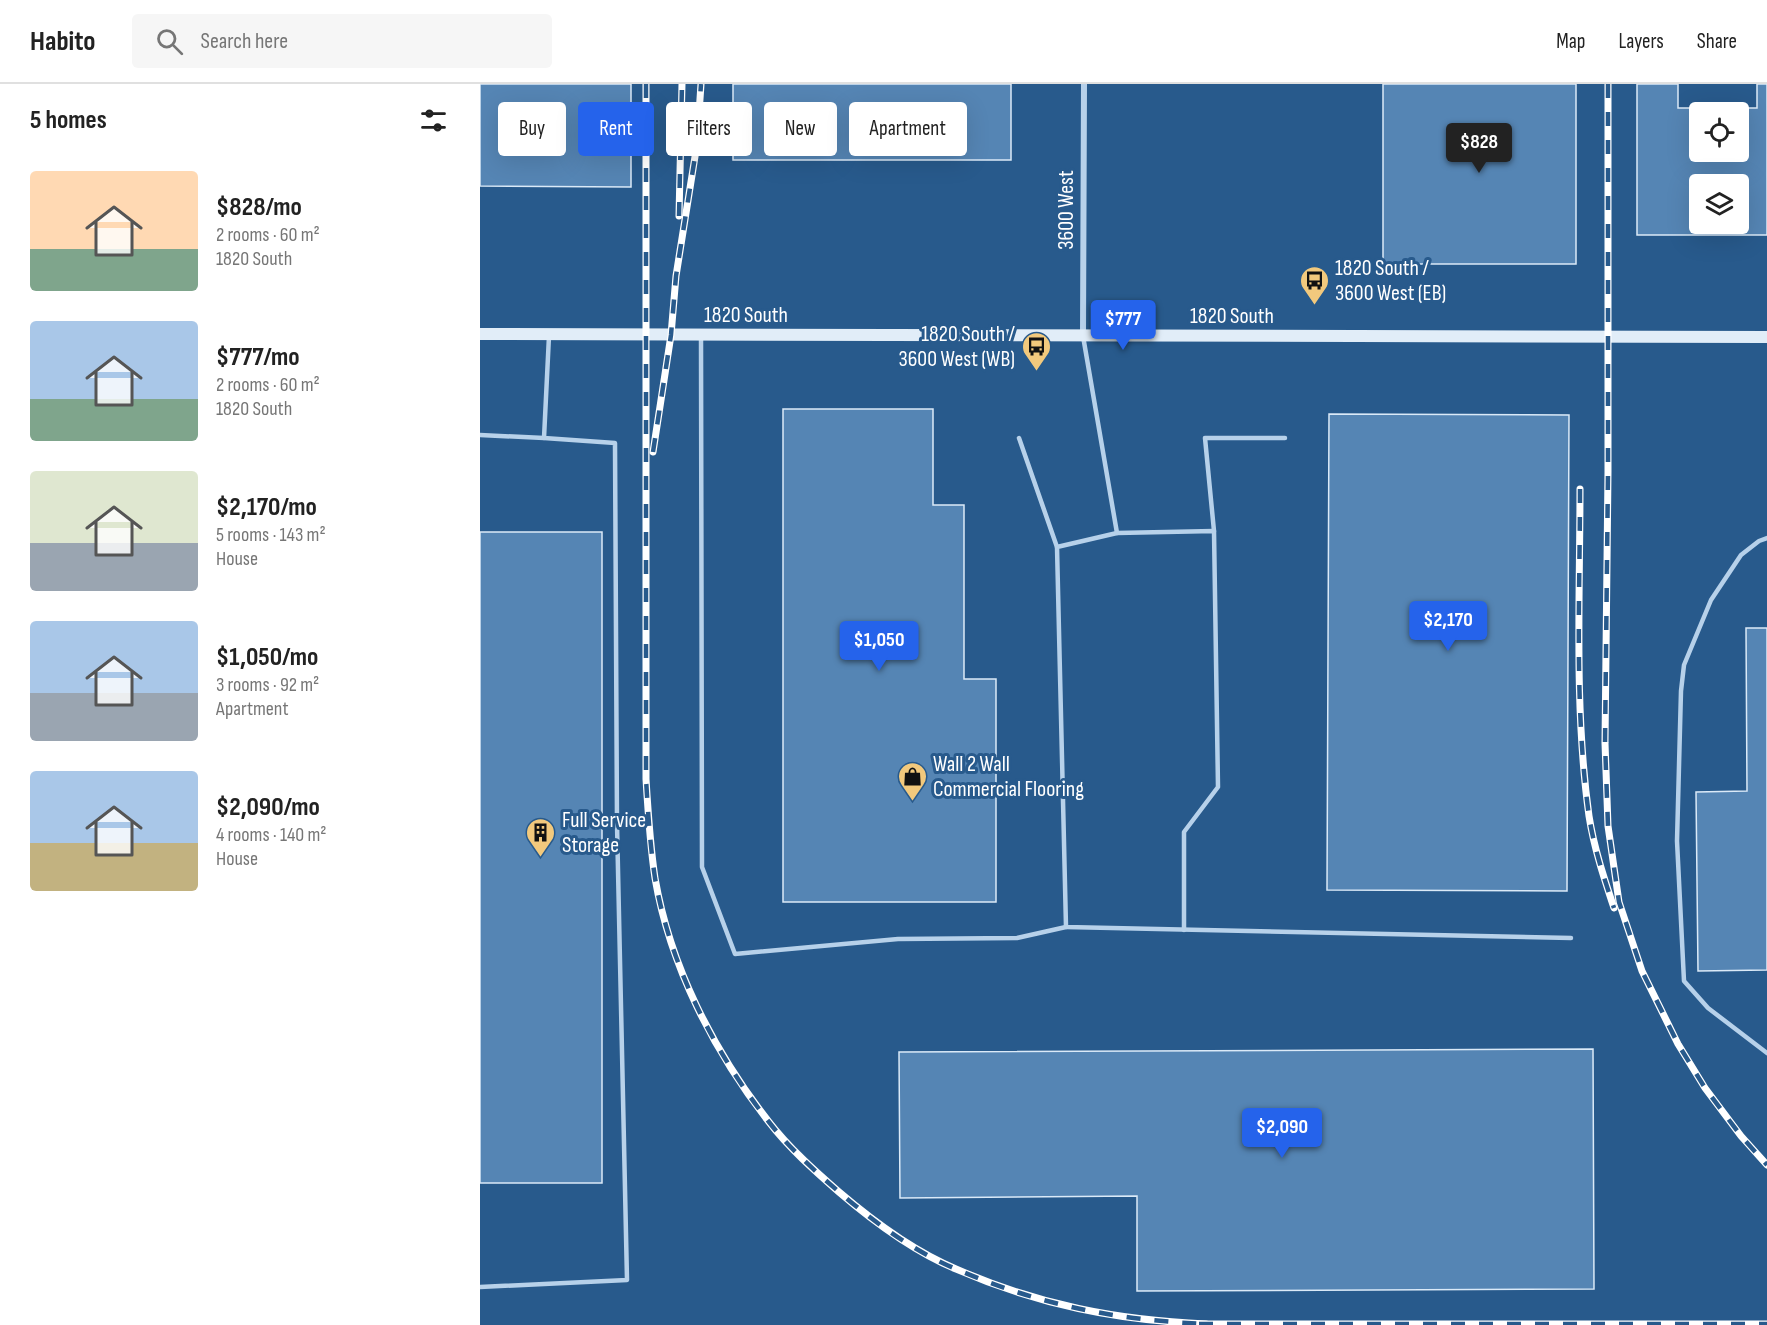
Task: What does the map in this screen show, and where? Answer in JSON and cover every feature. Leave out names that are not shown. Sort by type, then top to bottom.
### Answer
[{"type":"street","name":"3600 West","points":[[1083,336],[1084,84]]},
{"type":"street","name":"1820 South","points":[[480,334],[1767,337]]},
{"type":"lane","points":[[544,438],[549,335]]},
{"type":"lane","points":[[701,335],[702,867],[735,954],[898,939],[1017,938],[1066,927],[1571,938]]},
{"type":"lane","points":[[1083,336],[1116,533]]},
{"type":"lane","points":[[480,435],[615,443],[616,824],[627,1280],[480,1287]]},
{"type":"lane","points":[[1019,438],[1057,547],[1066,927]]},
{"type":"lane","points":[[1184,930],[1184,832],[1218,787],[1214,531],[1205,438],[1285,438]]},
{"type":"lane","points":[[1057,547],[1116,533],[1214,531]]},
{"type":"lane","points":[[1767,538],[1759,541],[1741,555],[1711,600],[1684,665],[1681,691],[1677,841],[1684,981],[1708,1008],[1767,1053]]},
{"type":"building","points":[[480,84],[631,84],[631,102],[578,102],[578,156],[631,156],[631,187],[480,186]]},
{"type":"building","points":[[733,84],[1011,84],[1011,160],[733,160],[733,156],[752,156],[752,102],[733,102]]},
{"type":"building","points":[[1383,84],[1576,84],[1576,264],[1383,264]]},
{"type":"building","points":[[1637,84],[1678,84],[1678,108],[1689,108],[1689,162],[1749,162],[1749,108],[1757,108],[1757,84],[1767,84],[1767,235],[1637,235]]},
{"type":"building","points":[[783,409],[933,409],[933,505],[964,505],[964,679],[996,679],[996,902],[783,902]]},
{"type":"building","points":[[1329,414],[1569,415],[1567,891],[1327,890]]},
{"type":"building","name":"Full Service Storage","points":[[480,532],[602,532],[602,1183],[480,1183]]},
{"type":"building","points":[[1746,628],[1767,628],[1767,970],[1698,971],[1696,792],[1747,791]]},
{"type":"building","points":[[1593,1049],[1594,1289],[1137,1291],[1137,1196],[900,1198],[899,1052]]},
{"type":"railway","points":[[646,84],[646,779],[653,866],[662,911],[671,943],[697,1007],[730,1067],[785,1141],[852,1203],[909,1245],[940,1262],[987,1282],[1048,1301],[1141,1319],[1206,1324]]},
{"type":"railway","points":[[679,216],[682,84]]},
{"type":"railway","points":[[653,452],[671,335],[676,276],[697,144],[701,84]]},
{"type":"railway","points":[[1608,84],[1605,743],[1608,826],[1619,902],[1642,971],[1678,1044],[1705,1088],[1741,1136],[1767,1165]]},
{"type":"railway","points":[[1580,489],[1579,652],[1584,775],[1594,840],[1614,908]]},
{"type":"railway","points":[[1199,1324],[1767,1324]]},
{"type":"place","name":"1820 South / 3600 West (EB)","points":[[1314,306]]},
{"type":"place","name":"1820 South / 3600 West (WB)","points":[[1036,372]]},
{"type":"place","name":"Wall 2 Wall Commercial Flooring","points":[[912,802]]},
{"type":"place","name":"Full Service Storage","points":[[541,858]]}]
